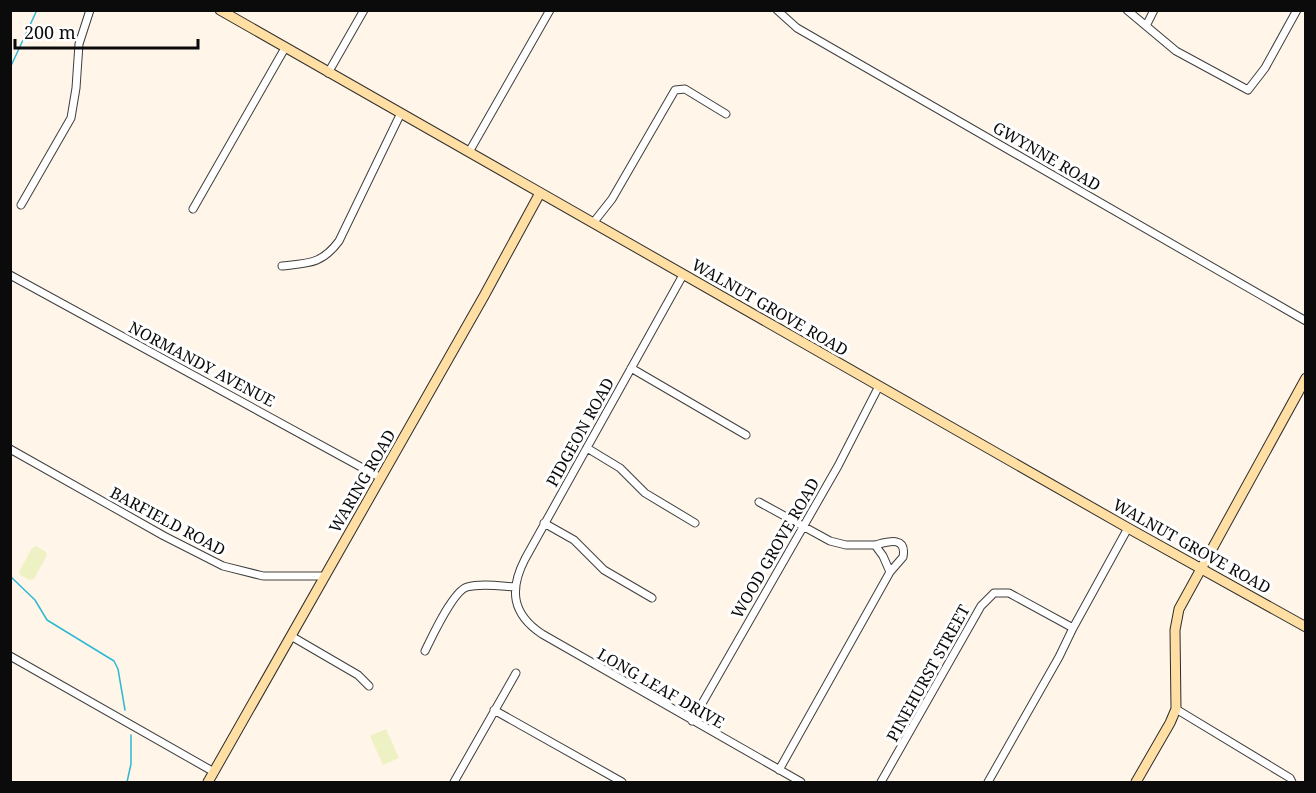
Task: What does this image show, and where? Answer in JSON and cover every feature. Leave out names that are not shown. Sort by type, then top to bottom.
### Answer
[{"type":"main road","name":"WALNUT GROVE ROAD","points":[[220,10],[400,115],[1305,627]]},
{"type":"main road","name":"WARING ROAD","points":[[208,783],[540,193]]},
{"type":"main road","points":[[1136,783],[1176,709],[1175,630],[1179,609],[1305,378]]},
{"type":"street","points":[[21,205],[71,118],[80,44],[90,10]]},
{"type":"street","points":[[328,73],[364,10]]},
{"type":"street","points":[[468,152],[550,10]]},
{"type":"street","name":"GWYNNE ROAD","points":[[777,10],[797,28],[1305,321]]},
{"type":"street","points":[[1127,10],[1176,51],[1248,90],[1265,68],[1297,10]]},
{"type":"street","points":[[1146,26],[1154,10]]},
{"type":"street","points":[[193,209],[285,48]]},
{"type":"street","points":[[593,223],[612,199],[675,90],[685,89],[726,114]]},
{"type":"street","points":[[282,266],[310,263],[330,254],[339,241],[400,115]]},
{"type":"street","name":"NORMANDY AVENUE","points":[[10,275],[381,478]]},
{"type":"street","name":"PIDGEON ROAD","points":[[518,606],[515,587],[519,571],[683,275]]},
{"type":"street","points":[[631,368],[746,435]]},
{"type":"street","name":"WOOD GROVE ROAD","points":[[692,721],[838,465],[879,386]]},
{"type":"street","points":[[587,448],[620,468],[645,493],[695,523]]},
{"type":"street","name":"BARFIELD ROAD","points":[[10,449],[223,566],[263,576],[324,576]]},
{"type":"street","points":[[759,502],[822,538],[837,543],[855,546],[892,541],[901,544],[903,548],[903,557],[890,572],[779,771]]},
{"type":"street","points":[[544,523],[574,540],[604,570],[652,598]]},
{"type":"street","points":[[988,783],[1128,528]]},
{"type":"street","points":[[875,545],[890,572]]},
{"type":"street","points":[[425,651],[454,598],[462,589],[479,586],[515,587]]},
{"type":"street","name":"PINEHURST STREET","points":[[881,783],[981,606],[994,593],[1009,593],[1073,628]]},
{"type":"street","name":"LONG LEAF DRIVE","points":[[518,606],[526,622],[542,634],[801,783]]},
{"type":"street","points":[[291,636],[358,675],[369,686]]},
{"type":"street","points":[[10,656],[214,772]]},
{"type":"street","points":[[454,783],[516,673]]},
{"type":"street","points":[[1176,709],[1290,778],[1292,783]]},
{"type":"street","points":[[494,710],[622,783]]},
{"type":"green space","points":[[36,546],[47,555],[34,579],[30,580],[20,575],[19,572],[32,548]]},
{"type":"green space","points":[[386,729],[399,758],[383,765],[370,736]]},
{"type":"waterway","points":[[10,68],[37,10]]},
{"type":"waterway","points":[[10,576],[35,600],[47,620],[114,661],[118,669],[125,710]]},
{"type":"waterway","points":[[127,782],[131,764],[131,735]]}]
